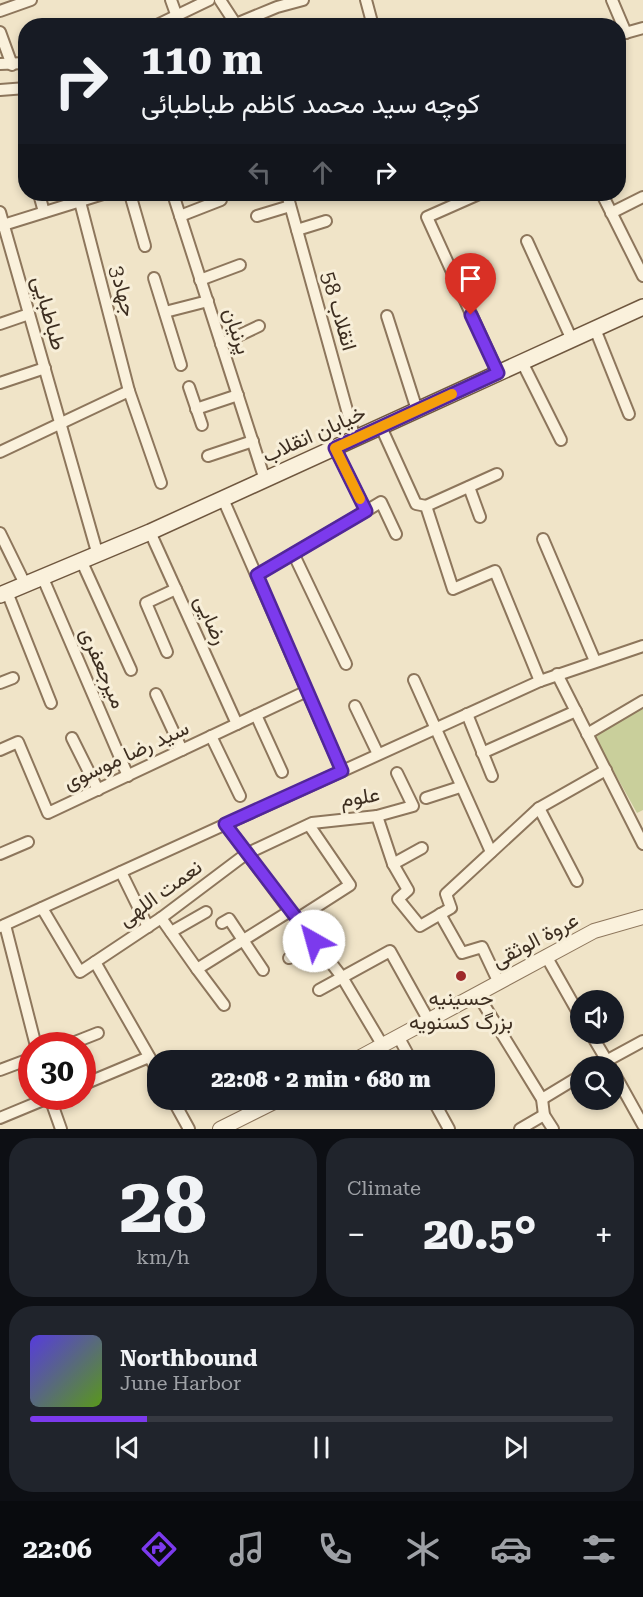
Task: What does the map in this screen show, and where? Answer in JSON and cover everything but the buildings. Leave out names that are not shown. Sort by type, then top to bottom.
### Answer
[{"type":"main road","name":"خیابان انقلاب","points":[[4,593],[97,552],[150,532],[643,307]]},
{"type":"street","points":[[0,10],[31,0]]},
{"type":"street","points":[[171,0],[176,14]]},
{"type":"street","points":[[169,18],[209,0]]},
{"type":"street","points":[[220,0],[231,18]]},
{"type":"street","points":[[254,18],[303,0]]},
{"type":"street","points":[[366,0],[372,18]]},
{"type":"street","points":[[612,0],[617,18]]},
{"type":"street","points":[[626,33],[643,28]]},
{"type":"street","points":[[0,32],[6,65]]},
{"type":"street","points":[[0,90],[18,89]]},
{"type":"street","points":[[611,213],[643,197]]},
{"type":"street","points":[[41,201],[44,212]]},
{"type":"street","points":[[2,225],[70,201]]},
{"type":"street","name":"جهاد3","points":[[80,201],[129,391],[161,483]]},
{"type":"street","points":[[132,201],[145,246]]},
{"type":"street","name":"پرنیان","points":[[175,201],[265,480]]},
{"type":"street","points":[[180,216],[218,201]]},
{"type":"street","name":"انقلاب 58","points":[[289,201],[355,439]]},
{"type":"street","points":[[464,201],[427,218],[498,373]]},
{"type":"street","points":[[605,201],[643,276]]},
{"type":"street","points":[[257,216],[290,206]]},
{"type":"street","name":"طباطبایی","points":[[0,212],[97,552]]},
{"type":"street","points":[[297,230],[326,220]]},
{"type":"street","points":[[526,240],[572,340]]},
{"type":"street","points":[[201,279],[240,265]]},
{"type":"street","points":[[154,278],[181,365]]},
{"type":"street","points":[[165,312],[208,302]]},
{"type":"street","points":[[0,324],[29,314]]},
{"type":"street","points":[[387,316],[417,410]]},
{"type":"street","points":[[221,344],[259,327]]},
{"type":"street","points":[[595,329],[629,414]]},
{"type":"street","points":[[522,362],[561,440]]},
{"type":"street","points":[[0,383],[45,368]]},
{"type":"street","points":[[189,387],[201,425]]},
{"type":"street","points":[[0,452],[129,391]]},
{"type":"street","points":[[196,409],[238,395]]},
{"type":"street","points":[[381,427],[416,504],[426,506],[497,474]]},
{"type":"street","points":[[208,456],[253,441]]},
{"type":"street","points":[[335,448],[366,511]]},
{"type":"street","points":[[469,487],[480,517]]},
{"type":"street","points":[[223,499],[342,771]]},
{"type":"street","points":[[257,575],[381,502],[396,534]]},
{"type":"street","points":[[426,506],[453,589],[495,571],[540,681]]},
{"type":"street","name":"رضایی","points":[[150,532],[237,724]]},
{"type":"street","points":[[0,533],[25,584]]},
{"type":"street","points":[[543,538],[595,662]]},
{"type":"street","points":[[294,555],[346,663]]},
{"type":"street","points":[[81,560],[131,670]]},
{"type":"street","name":"میرجعفری","points":[[42,576],[128,776]]},
{"type":"street","points":[[167,652],[146,603],[176,589]]},
{"type":"street","points":[[4,593],[51,703]]},
{"type":"street","points":[[32,1032],[2,926],[540,681],[643,646]]},
{"type":"street","points":[[557,674],[643,844]]},
{"type":"street","points":[[0,683],[13,678]]},
{"type":"street","points":[[414,680],[491,852]]},
{"type":"street","name":"سید رضا موسوی","points":[[0,750],[18,742],[48,813],[307,691]]},
{"type":"street","points":[[156,694],[182,750]]},
{"type":"street","points":[[587,734],[643,701]]},
{"type":"street","points":[[355,706],[378,754]]},
{"type":"street","points":[[482,753],[576,711]]},
{"type":"street","points":[[467,714],[492,776]]},
{"type":"street","points":[[256,715],[282,772]]},
{"type":"street","points":[[211,736],[240,796]]},
{"type":"street","points":[[72,738],[98,790]]},
{"type":"street","points":[[377,816],[393,864],[408,890],[398,899],[420,926],[451,908],[446,894],[539,808],[606,770]]},
{"type":"street","name":"علوم","points":[[246,854],[309,825],[377,816],[413,806],[397,773]]},
{"type":"street","points":[[426,798],[460,787]]},
{"type":"street","points":[[539,808],[577,881]]},
{"type":"street","points":[[632,823],[643,817]]},
{"type":"street","points":[[225,824],[342,977],[383,1046]]},
{"type":"street","points":[[197,969],[244,940],[350,885],[309,825]]},
{"type":"street","points":[[0,854],[28,842]]},
{"type":"street","points":[[393,864],[422,848]]},
{"type":"street","name":"نعمت اللهی","points":[[95,962],[161,918],[246,854]]},
{"type":"street","points":[[121,872],[148,927]]},
{"type":"street","points":[[42,908],[80,972],[95,962],[147,1053]]},
{"type":"street","points":[[171,932],[206,912]]},
{"type":"street","points":[[440,914],[462,953],[482,947],[500,983]]},
{"type":"street","name":"عروة الوثقی","points":[[377,1050],[594,931],[643,917]]},
{"type":"street","points":[[161,918],[224,1005]]},
{"type":"street","points":[[222,923],[229,918],[263,970]]},
{"type":"street","points":[[289,958],[314,941]]},
{"type":"street","points":[[319,990],[390,951],[429,1021]]},
{"type":"street","points":[[546,956],[570,998]]},
{"type":"street","points":[[478,995],[542,1099],[544,1115],[553,1129]]},
{"type":"street","points":[[399,1038],[406,1050]]},
{"type":"street","points":[[619,1056],[643,1041]]},
{"type":"street","points":[[96,1079],[147,1058]]},
{"type":"street","points":[[0,1070],[18,1063]]},
{"type":"street","points":[[542,1099],[570,1082]]},
{"type":"street","points":[[624,1091],[643,1125]]},
{"type":"street","points":[[0,1118],[20,1110]]},
{"type":"street","points":[[55,1110],[60,1129]]},
{"type":"street","points":[[179,1110],[189,1129]]},
{"type":"street","points":[[220,1129],[258,1110]]},
{"type":"street","points":[[439,1110],[449,1129]]},
{"type":"street","points":[[520,1129],[544,1115]]},
{"type":"green space","points":[[643,708],[643,810],[637,813],[594,736]]},
{"type":"slow traffic","points":[[360,499],[335,448],[452,394]]},
{"type":"place","name":"حسینیه بزرگ کسنویه","points":[[461,976]]},
{"type":"route","points":[[314,941],[225,824],[342,771],[257,575],[366,511],[335,448],[498,373],[471,315]]}]
